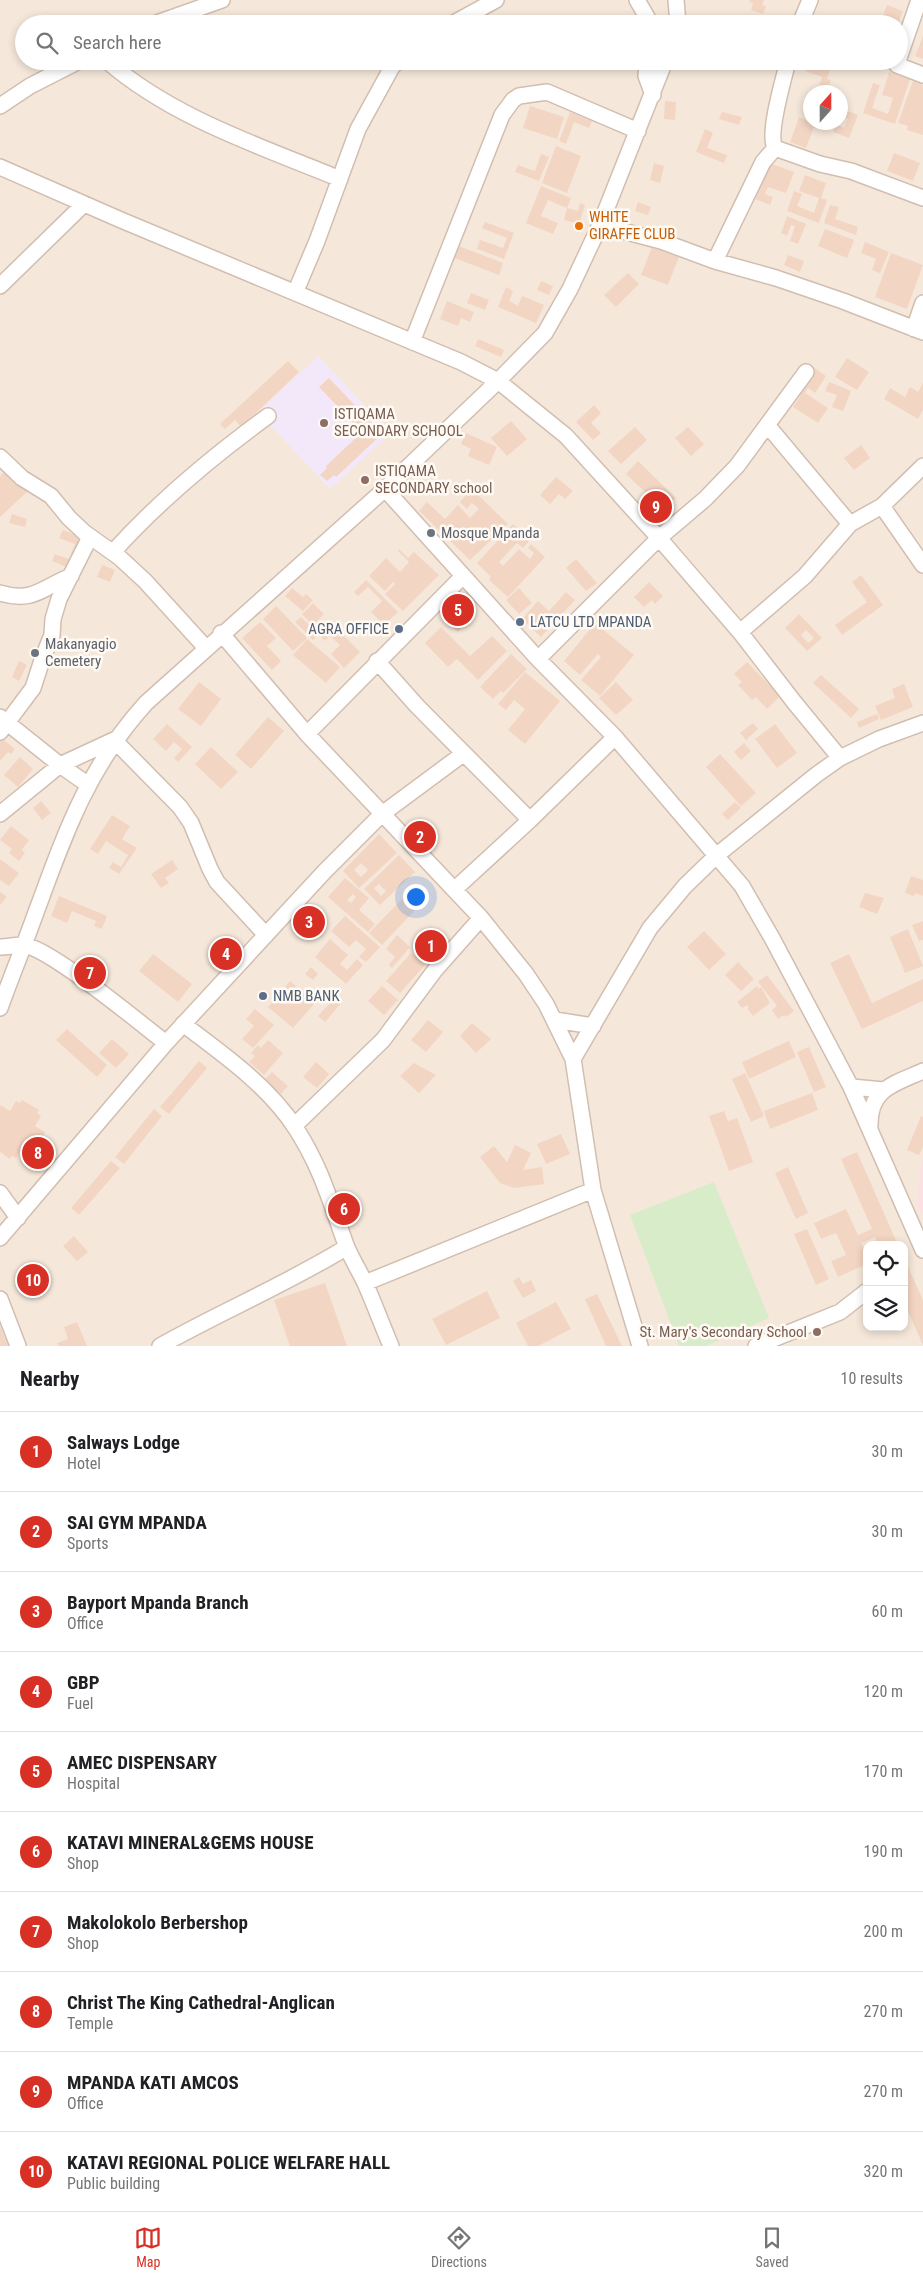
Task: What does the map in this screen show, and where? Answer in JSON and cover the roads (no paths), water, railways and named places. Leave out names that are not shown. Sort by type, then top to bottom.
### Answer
[{"type":"street","points":[[180,15],[222,0]]},
{"type":"street","points":[[468,15],[496,0]]},
{"type":"street","points":[[637,0],[646,15]]},
{"type":"street","points":[[676,0],[677,15]]},
{"type":"street","points":[[804,15],[810,0]]},
{"type":"street","points":[[908,28],[919,0]]},
{"type":"street","points":[[908,68],[923,75]]},
{"type":"street","points":[[0,106],[30,86],[61,70]]},
{"type":"street","points":[[117,70],[129,80],[172,106],[261,147],[340,179]]},
{"type":"street","points":[[295,294],[358,129],[390,70]]},
{"type":"street","points":[[646,70],[646,76],[653,94]]},
{"type":"street","points":[[0,1008],[3,987],[24,945],[64,835],[87,784],[114,740],[146,703],[221,633],[385,488],[498,382],[545,333],[570,289],[600,225],[662,70]]},
{"type":"street","points":[[715,261],[763,162],[774,148],[773,136],[778,101],[786,70]]},
{"type":"street","points":[[412,342],[502,115],[513,100],[526,94],[547,92],[638,131]]},
{"type":"street","points":[[774,148],[820,164],[851,170],[923,198]]},
{"type":"street","points":[[0,167],[295,294],[461,362],[498,382],[566,436],[659,538],[740,632],[840,758]]},
{"type":"street","points":[[0,286],[84,204]]},
{"type":"street","points":[[600,225],[661,241],[715,261],[835,298],[918,330],[923,303]]},
{"type":"street","points":[[538,659],[659,538],[705,499],[737,466],[806,372]]},
{"type":"street","points":[[113,552],[151,514],[209,462],[268,416]]},
{"type":"street","points":[[768,426],[850,524]]},
{"type":"street","points":[[0,457],[22,478],[51,496],[69,518],[90,537],[113,552],[150,586],[206,648]]},
{"type":"street","points":[[740,632],[805,576],[850,524],[882,506],[923,466]]},
{"type":"street","points":[[385,488],[538,659],[614,737],[742,886],[768,931],[851,1088],[919,1228],[923,1250]]},
{"type":"street","points":[[882,506],[923,565]]},
{"type":"street","points":[[87,784],[3,724],[33,688],[52,635],[56,609],[90,537]]},
{"type":"street","points":[[0,593],[18,597],[30,596],[71,576]]},
{"type":"street","points":[[307,734],[463,576]]},
{"type":"street","points":[[221,633],[307,734],[481,918],[526,974],[555,1020],[573,1059],[593,1190],[640,1346]]},
{"type":"street","points":[[377,661],[463,754],[530,820]]},
{"type":"street","points":[[573,1059],[650,928],[685,886],[717,855],[816,775],[840,758],[879,739],[923,723]]},
{"type":"street","points":[[455,889],[530,820],[614,737]]},
{"type":"street","points":[[0,814],[60,765],[114,740]]},
{"type":"street","points":[[114,740],[180,807],[191,822],[210,868],[218,882],[266,936]]},
{"type":"street","points":[[0,1238],[166,1043],[325,871],[382,814],[463,754]]},
{"type":"street","points":[[294,1126],[384,1040],[435,970],[481,918]]},
{"type":"street","points":[[0,947],[24,945],[64,967],[166,1043]]},
{"type":"street","points":[[555,1020],[593,1026]]},
{"type":"street","points":[[184,1024],[234,1063],[268,1094],[294,1126],[311,1152],[321,1173],[347,1247],[365,1283],[391,1346]]},
{"type":"street","points":[[870,1127],[872,1106],[876,1097],[884,1090],[923,1071]]},
{"type":"street","points":[[851,1088],[884,1090]]},
{"type":"street","points":[[365,1283],[593,1190]]},
{"type":"street","points":[[0,1193],[18,1218]]},
{"type":"street","points":[[160,1346],[215,1315],[314,1267],[347,1247]]},
{"type":"street","points":[[756,1346],[840,1312],[863,1294]]},
{"type":"street","points":[[0,1299],[18,1346]]},
{"type":"place","name":"WHITE GIRAFFE CLUB","points":[[579,226]]},
{"type":"place","name":"ISTIQAMA SECONDARY SCHOOL","points":[[324,423]]},
{"type":"place","name":"ISTIQAMA SECONDARY school","points":[[365,480]]},
{"type":"place","name":"MPANDA KATI AMCOS","points":[[656,507]]},
{"type":"place","name":"Mosque Mpanda","points":[[431,533]]},
{"type":"place","name":"AMEC DISPENSARY","points":[[458,610]]},
{"type":"place","name":"LATCU LTD MPANDA","points":[[520,622]]},
{"type":"place","name":"AGRA OFFICE","points":[[399,629]]},
{"type":"place","name":"Makanyagio Cemetery","points":[[35,653]]},
{"type":"place","name":"SAI GYM MPANDA","points":[[420,837]]},
{"type":"place","name":"Bayport Mpanda Branch","points":[[309,922]]},
{"type":"place","name":"Salways Lodge","points":[[431,946]]},
{"type":"place","name":"GBP","points":[[226,954]]},
{"type":"place","name":"Makolokolo Berbershop","points":[[90,973]]},
{"type":"place","name":"NMB BANK","points":[[263,996]]},
{"type":"place","name":"Christ The King Cathedral-Anglican","points":[[38,1153]]},
{"type":"place","name":"KATAVI MINERAL&GEMS HOUSE","points":[[344,1209]]},
{"type":"place","name":"KATAVI REGIONAL POLICE WELFARE HALL","points":[[33,1280]]},
{"type":"place","name":"St. Mary's Secondary School","points":[[817,1332]]}]
